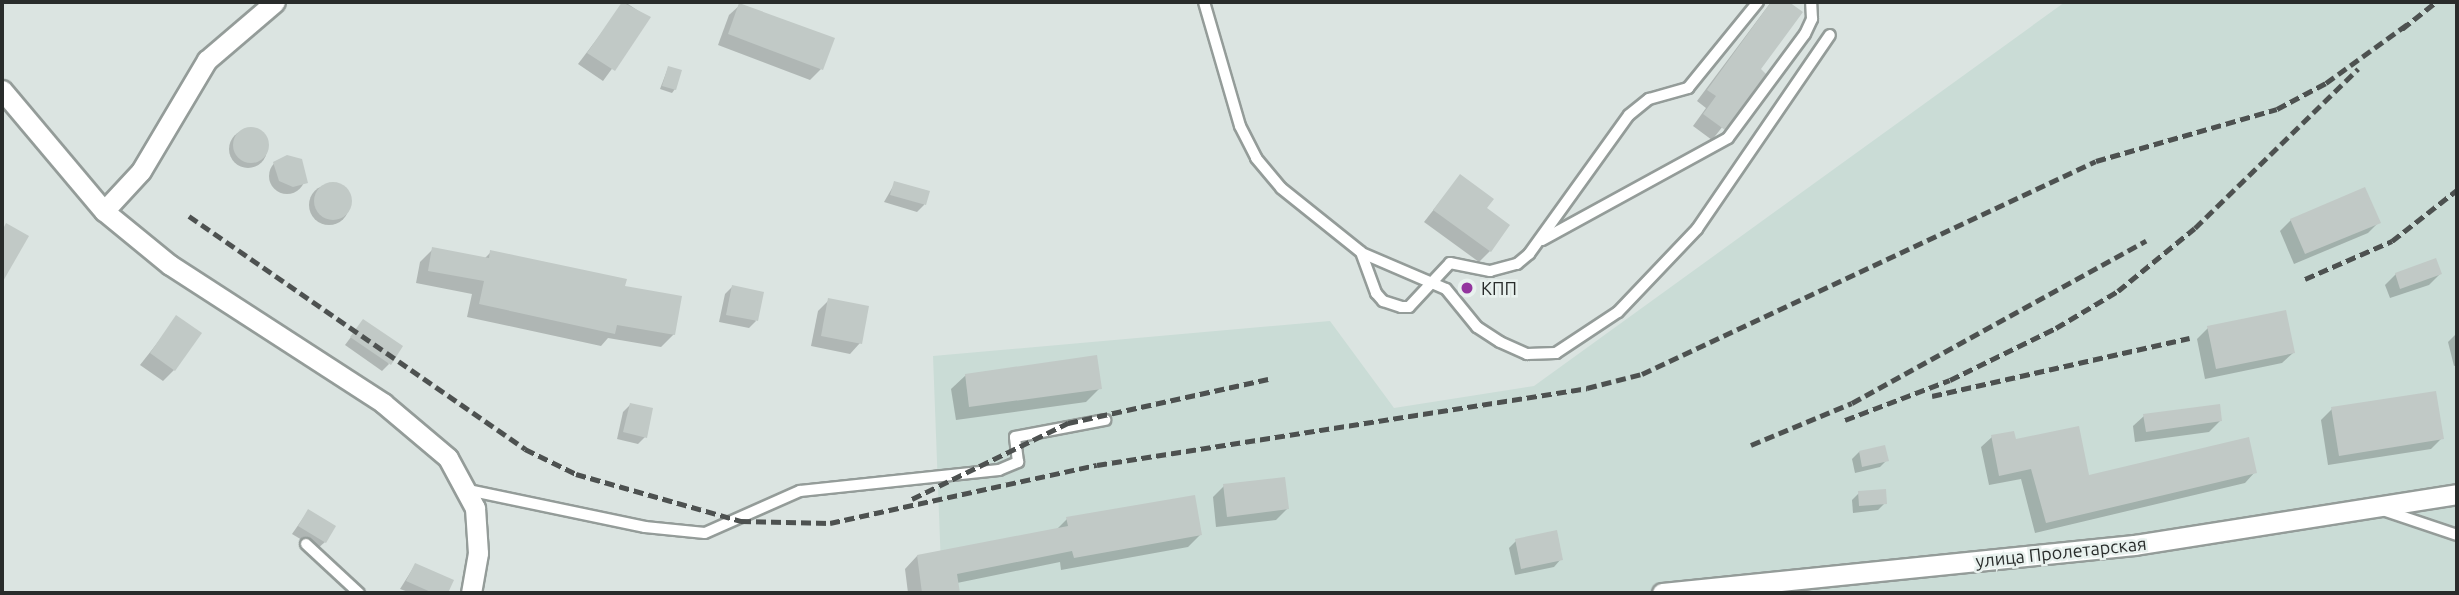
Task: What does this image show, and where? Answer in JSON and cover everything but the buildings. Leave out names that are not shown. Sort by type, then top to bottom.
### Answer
[{"type":"street","points":[[103,211],[141,171],[207,60],[275,2]]},
{"type":"street","points":[[2,90],[103,211],[170,265],[415,427],[449,458],[468,489],[478,531],[471,593]]},
{"type":"street","name":"улица Пролетарская","points":[[1662,593],[2112,548],[2457,494]]},
{"type":"lane","points":[[1204,2],[1240,126],[1256,158],[1280,188],[1361,252],[1434,282],[1458,300],[1477,327],[1527,354],[1556,353],[1618,312],[1709,215],[1830,35]]},
{"type":"lane","points":[[1361,252],[1376,293],[1392,307],[1409,307],[1450,263],[1474,271],[1503,269],[1517,264],[1539,242],[1629,115],[1649,99],[1688,88],[1758,2]]},
{"type":"lane","points":[[1539,242],[1728,138],[1805,34],[1812,19],[1811,2]]},
{"type":"lane","points":[[468,489],[645,527],[705,534],[800,491],[999,470],[1018,462],[1015,437],[1105,420]]},
{"type":"lane","points":[[2376,508],[2457,535]]},
{"type":"lane","points":[[306,544],[359,593]]},
{"type":"shaded area","points":[[2065,2],[2457,2],[2457,593],[942,593],[933,356],[1330,321],[1394,408],[1534,386]]},
{"type":"railway","points":[[2402,29],[2436,2]]},
{"type":"railway","points":[[189,216],[525,449],[576,474],[741,521],[830,523],[1097,465],[1587,388],[1642,374],[2096,161],[2277,109],[2326,83],[2409,23]]},
{"type":"railway","points":[[1845,420],[1950,380],[2056,328],[2118,291],[2195,228],[2358,69]]},
{"type":"railway","points":[[2305,279],[2392,241],[2457,190]]},
{"type":"railway","points":[[1751,445],[1852,403],[2146,241]]},
{"type":"railway","points":[[1932,396],[2190,338]]},
{"type":"railway","points":[[912,499],[1068,423],[1268,379]]},
{"type":"place","name":"КПП","points":[[1467,288]]}]
